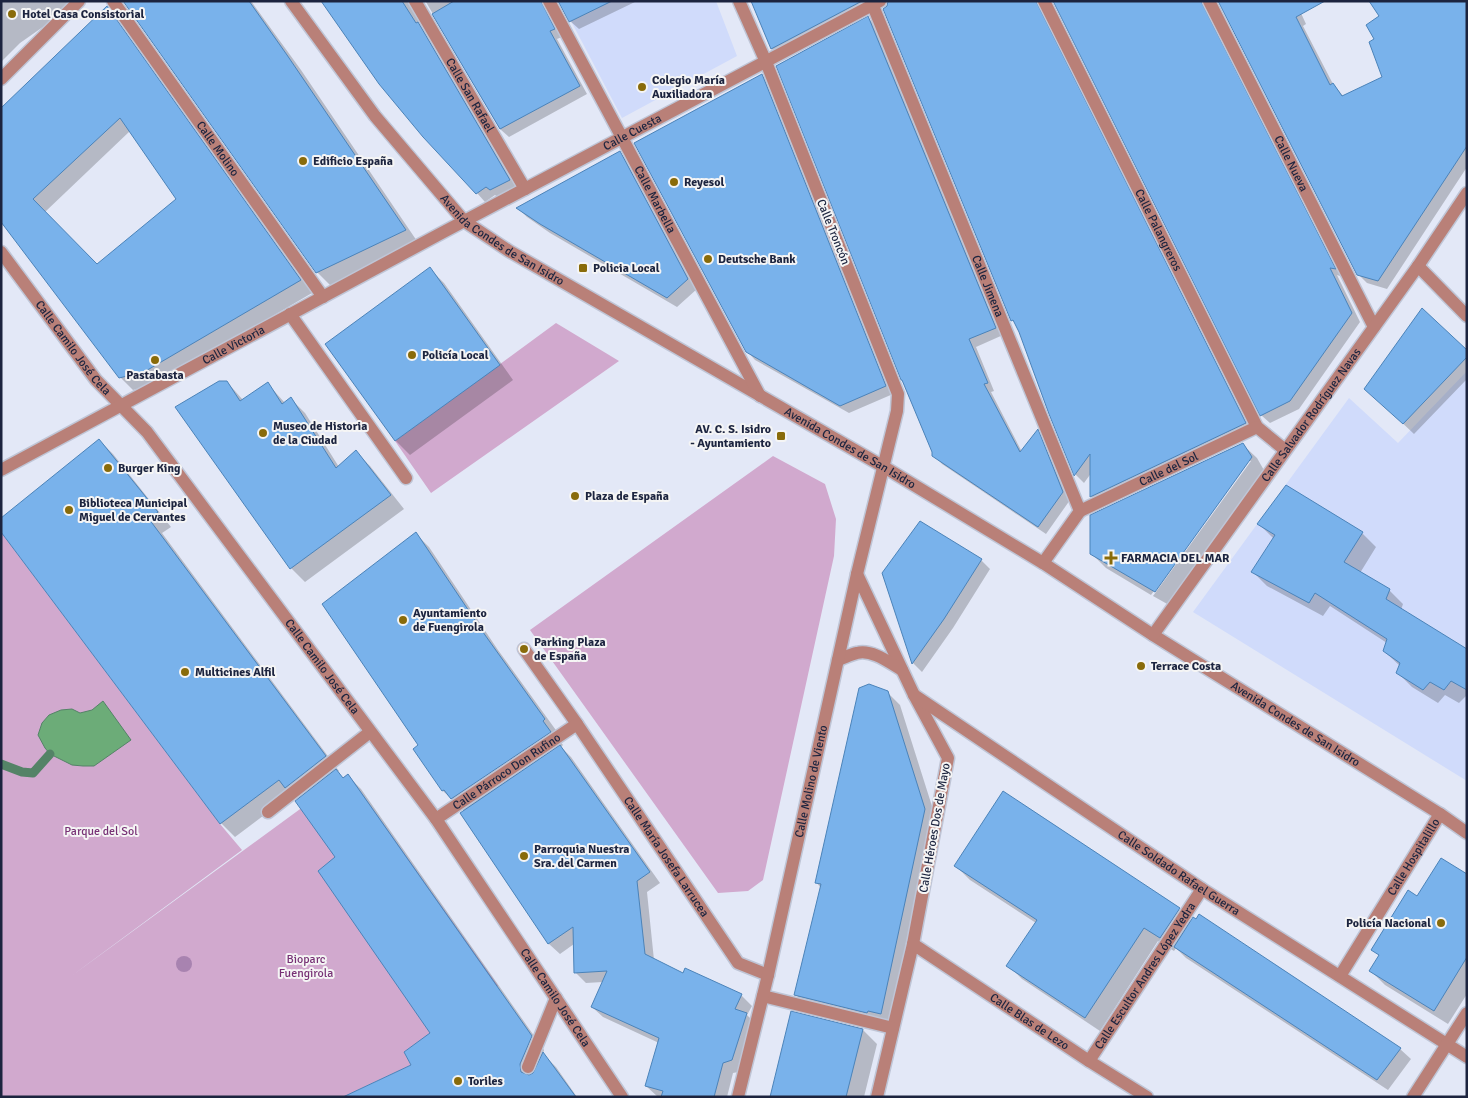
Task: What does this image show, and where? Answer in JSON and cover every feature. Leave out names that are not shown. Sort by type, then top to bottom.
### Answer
[{"type":"street","points":[[1,80],[79,1]]},
{"type":"street","name":"Calle Molino","points":[[113,1],[323,296]]},
{"type":"street","name":"Avenida Condes de San Isidro","points":[[291,1],[376,116],[464,221],[509,251],[884,467],[1043,563],[1153,635],[1440,814],[1467,833]]},
{"type":"street","name":"Calle San Rafael","points":[[415,1],[525,189]]},
{"type":"street","name":"Calle Marbella","points":[[549,1],[761,396]]},
{"type":"street","name":"Calle Troncón","points":[[739,1],[766,62],[898,394],[897,411],[884,467]]},
{"type":"street","name":"Calle Palangreros","points":[[1044,1],[1257,427],[1285,450]]},
{"type":"street","name":"Calle Nueva","points":[[1209,1],[1374,327]]},
{"type":"street","name":"Calle Cuesta","points":[[464,221],[874,3]]},
{"type":"street","name":"Calle Jimena","points":[[874,3],[1080,511]]},
{"type":"street","name":"Calle Salvador Rodríguez Navas","points":[[1153,635],[1418,266],[1467,193]]},
{"type":"street","name":"Calle Victoria","points":[[1,470],[464,221]]},
{"type":"street","name":"Calle Camilo José Cela","points":[[1,252],[96,380],[147,432],[436,819],[622,1097]]},
{"type":"street","points":[[1418,266],[1467,316]]},
{"type":"street","points":[[290,314],[406,478]]},
{"type":"street","name":"Calle del Sol","points":[[1080,511],[1257,427]]},
{"type":"street","name":"Calle Molino de Viento","points":[[738,1097],[768,975],[857,574],[884,467]]},
{"type":"street","points":[[1043,563],[1080,511]]},
{"type":"street","name":"Calle Héroes Dos de Mayo","points":[[857,574],[914,695],[948,758],[913,944],[876,1097]]},
{"type":"street","name":"Calle María Josefa Larrucea","points":[[524,648],[738,963],[768,975]]},
{"type":"street","points":[[838,660],[858,652],[868,653],[902,670]]},
{"type":"street","name":"Calle Soldado Rafael Guerra","points":[[914,695],[1202,889],[1467,1057]]},
{"type":"street","name":"Calle Párroco Don Rufino","points":[[436,819],[577,724]]},
{"type":"street","points":[[268,812],[370,732]]},
{"type":"street","name":"Calle Hospitalillo","points":[[1340,976],[1440,814]]},
{"type":"street","name":"Calle Escultor Andres López Yedra","points":[[1089,1061],[1202,889]]},
{"type":"street","name":"Calle Blas de Lezo","points":[[913,944],[1089,1061],[1147,1097]]},
{"type":"street","points":[[763,996],[893,1028]]},
{"type":"street","points":[[528,1067],[556,998]]},
{"type":"street","points":[[1413,1097],[1467,1012]]},
{"type":"shaded area","name":"Colegio María Auxiliadora","points":[[612,1],[716,1],[737,56],[622,118],[571,21]]},
{"type":"shaded area","points":[[1467,371],[1467,781],[1193,612],[1349,398],[1398,443]]},
{"type":"shaded area","points":[[103,701],[131,740],[94,766],[72,765],[50,754],[38,735],[42,723],[49,715],[61,710],[72,709],[80,713],[92,710]]},
{"type":"green space","points":[[556,323],[619,361],[431,493],[395,441]]},
{"type":"green space","points":[[773,456],[825,484],[836,519],[834,556],[763,880],[748,891],[718,893],[530,630]]},
{"type":"green space","name":"Bioparc Fuengirola","points":[[1,532],[220,824],[242,850],[70,977],[348,774],[498,986],[404,1052],[411,1065],[358,1090],[351,1097],[1,1097]]},
{"type":"building","name":"Edificio España","points":[[123,1],[249,1],[406,230],[316,273]]},
{"type":"building","points":[[321,1],[402,1],[416,23],[418,22],[510,180],[490,190],[486,187],[476,194],[423,137],[379,84]]},
{"type":"building","points":[[454,1],[541,1],[555,29],[550,31],[580,86],[500,129],[432,14]]},
{"type":"building","points":[[558,1],[612,1],[569,22]]},
{"type":"building","points":[[751,1],[862,1],[771,49]]},
{"type":"building","points":[[888,1],[1036,1],[1246,423],[1090,497],[1090,454],[1074,476],[1019,332],[1013,320],[1011,321],[883,9],[887,6]]},
{"type":"building","points":[[1053,1],[1201,1],[1336,269],[1330,268],[1352,313],[1290,401],[1260,416]]},
{"type":"building","points":[[1218,1],[1325,1],[1296,17],[1330,85],[1333,83],[1342,96],[1382,77],[1369,42],[1374,39],[1366,25],[1379,16],[1369,1],[1467,1],[1467,146],[1378,281],[1357,275]]},
{"type":"building","points":[[107,6],[301,280],[144,372],[119,378],[1,222],[1,108]],"holes":[[[120,118],[176,199],[97,264],[33,199]]]},
{"type":"building","points":[[868,16],[996,328],[969,339],[988,383],[984,384],[1020,452],[1038,429],[1063,492],[1038,527],[932,456],[776,66]]},
{"type":"building","points":[[762,74],[886,386],[840,406],[746,352],[634,143]]},
{"type":"building","points":[[620,151],[688,279],[667,298],[516,208]]},
{"type":"building","name":"Policía Local","points":[[430,267],[500,365],[395,441],[325,344]]},
{"type":"building","points":[[1422,308],[1467,350],[1467,357],[1403,424],[1364,389]]},
{"type":"building","points":[[219,381],[227,381],[240,401],[268,382],[282,404],[291,397],[336,468],[356,450],[391,495],[290,569],[175,407]]},
{"type":"building","name":"Multicines Alfil","points":[[99,439],[158,512],[149,519],[326,756],[285,788],[279,780],[220,824],[1,532],[1,518]]},
{"type":"building","points":[[1243,443],[1252,457],[1155,592],[1090,554],[1090,515]]},
{"type":"building","points":[[1286,485],[1363,532],[1344,562],[1390,589],[1386,599],[1467,649],[1467,690],[1451,681],[1444,690],[1430,682],[1423,690],[1396,673],[1400,663],[1383,651],[1387,639],[1315,593],[1309,603],[1251,572],[1275,535],[1257,524]]},
{"type":"building","points":[[920,521],[982,559],[944,619],[912,664],[882,573]]},
{"type":"building","name":"Ayuntamiento de Fuengirola","points":[[416,532],[485,635],[545,719],[543,721],[551,732],[451,799],[444,790],[442,791],[413,749],[418,745],[322,604]]},
{"type":"building","points":[[869,684],[888,691],[925,809],[881,1014],[868,1011],[867,1013],[794,995],[821,884],[815,883],[859,688]]},
{"type":"building","points":[[560,745],[650,872],[637,881],[645,954],[683,973],[685,968],[742,994],[735,1009],[747,1013],[732,1060],[723,1063],[714,1097],[661,1097],[663,1091],[645,1086],[659,1038],[591,1007],[607,971],[574,973],[573,927],[548,944],[460,813]]},
{"type":"building","points":[[336,769],[343,778],[348,774],[532,1036],[520,1064],[521,1072],[529,1075],[533,1073],[543,1052],[576,1097],[343,1097],[411,1065],[404,1052],[430,1033],[318,871],[335,857],[295,801]]},
{"type":"building","points":[[1003,791],[1180,908],[1160,938],[1144,928],[1085,1018],[1006,966],[1037,920],[954,866]]},
{"type":"building","points":[[1441,858],[1467,874],[1467,957],[1434,1011],[1369,971],[1379,955],[1371,950],[1408,890],[1417,896]]},
{"type":"building","points":[[1199,914],[1401,1048],[1377,1080],[1174,947],[1193,917],[1196,919]]},
{"type":"building","points":[[791,1011],[863,1029],[846,1097],[770,1097]]},
{"type":"waterway","points":[[1,764],[22,772],[33,773],[50,754]]},
{"type":"place","name":"Hotel Casa Consistorial","points":[[12,14]]},
{"type":"place","name":"Colegio María Auxiliadora","points":[[642,87]]},
{"type":"place","name":"Edificio España","points":[[303,161]]},
{"type":"place","name":"Reyesol","points":[[674,182]]},
{"type":"place","name":"Deutsche Bank","points":[[708,259]]},
{"type":"place","name":"Policia Local","points":[[583,268]]},
{"type":"place","name":"Policía Local","points":[[412,355]]},
{"type":"place","name":"Pastabasta","points":[[155,360]]},
{"type":"place","name":"Museo de Historia de la Ciudad","points":[[263,433]]},
{"type":"place","name":"AV. C. S. Isidro - Ayuntamiento","points":[[781,436]]},
{"type":"place","name":"Burger King","points":[[108,468]]},
{"type":"place","name":"Plaza de España","points":[[575,496]]},
{"type":"place","name":"Biblioteca Municipal Miguel de Cervantes","points":[[69,510]]},
{"type":"place","name":"FARMACIA DEL MAR","points":[[1111,558]]},
{"type":"place","name":"Ayuntamiento de Fuengirola","points":[[403,620]]},
{"type":"place","name":"Parking Plaza de España","points":[[524,649]]},
{"type":"place","name":"Terrace Costa","points":[[1141,666]]},
{"type":"place","name":"Multicines Alfil","points":[[185,672]]},
{"type":"place","name":"Parroquia Nuestra Sra. del Carmen","points":[[524,856]]},
{"type":"place","name":"Policía Nacional","points":[[1441,923]]},
{"type":"place","name":"Toriles","points":[[458,1081]]},
{"type":"park label","name":"Parque del Sol","points":[[101,831]]}]
